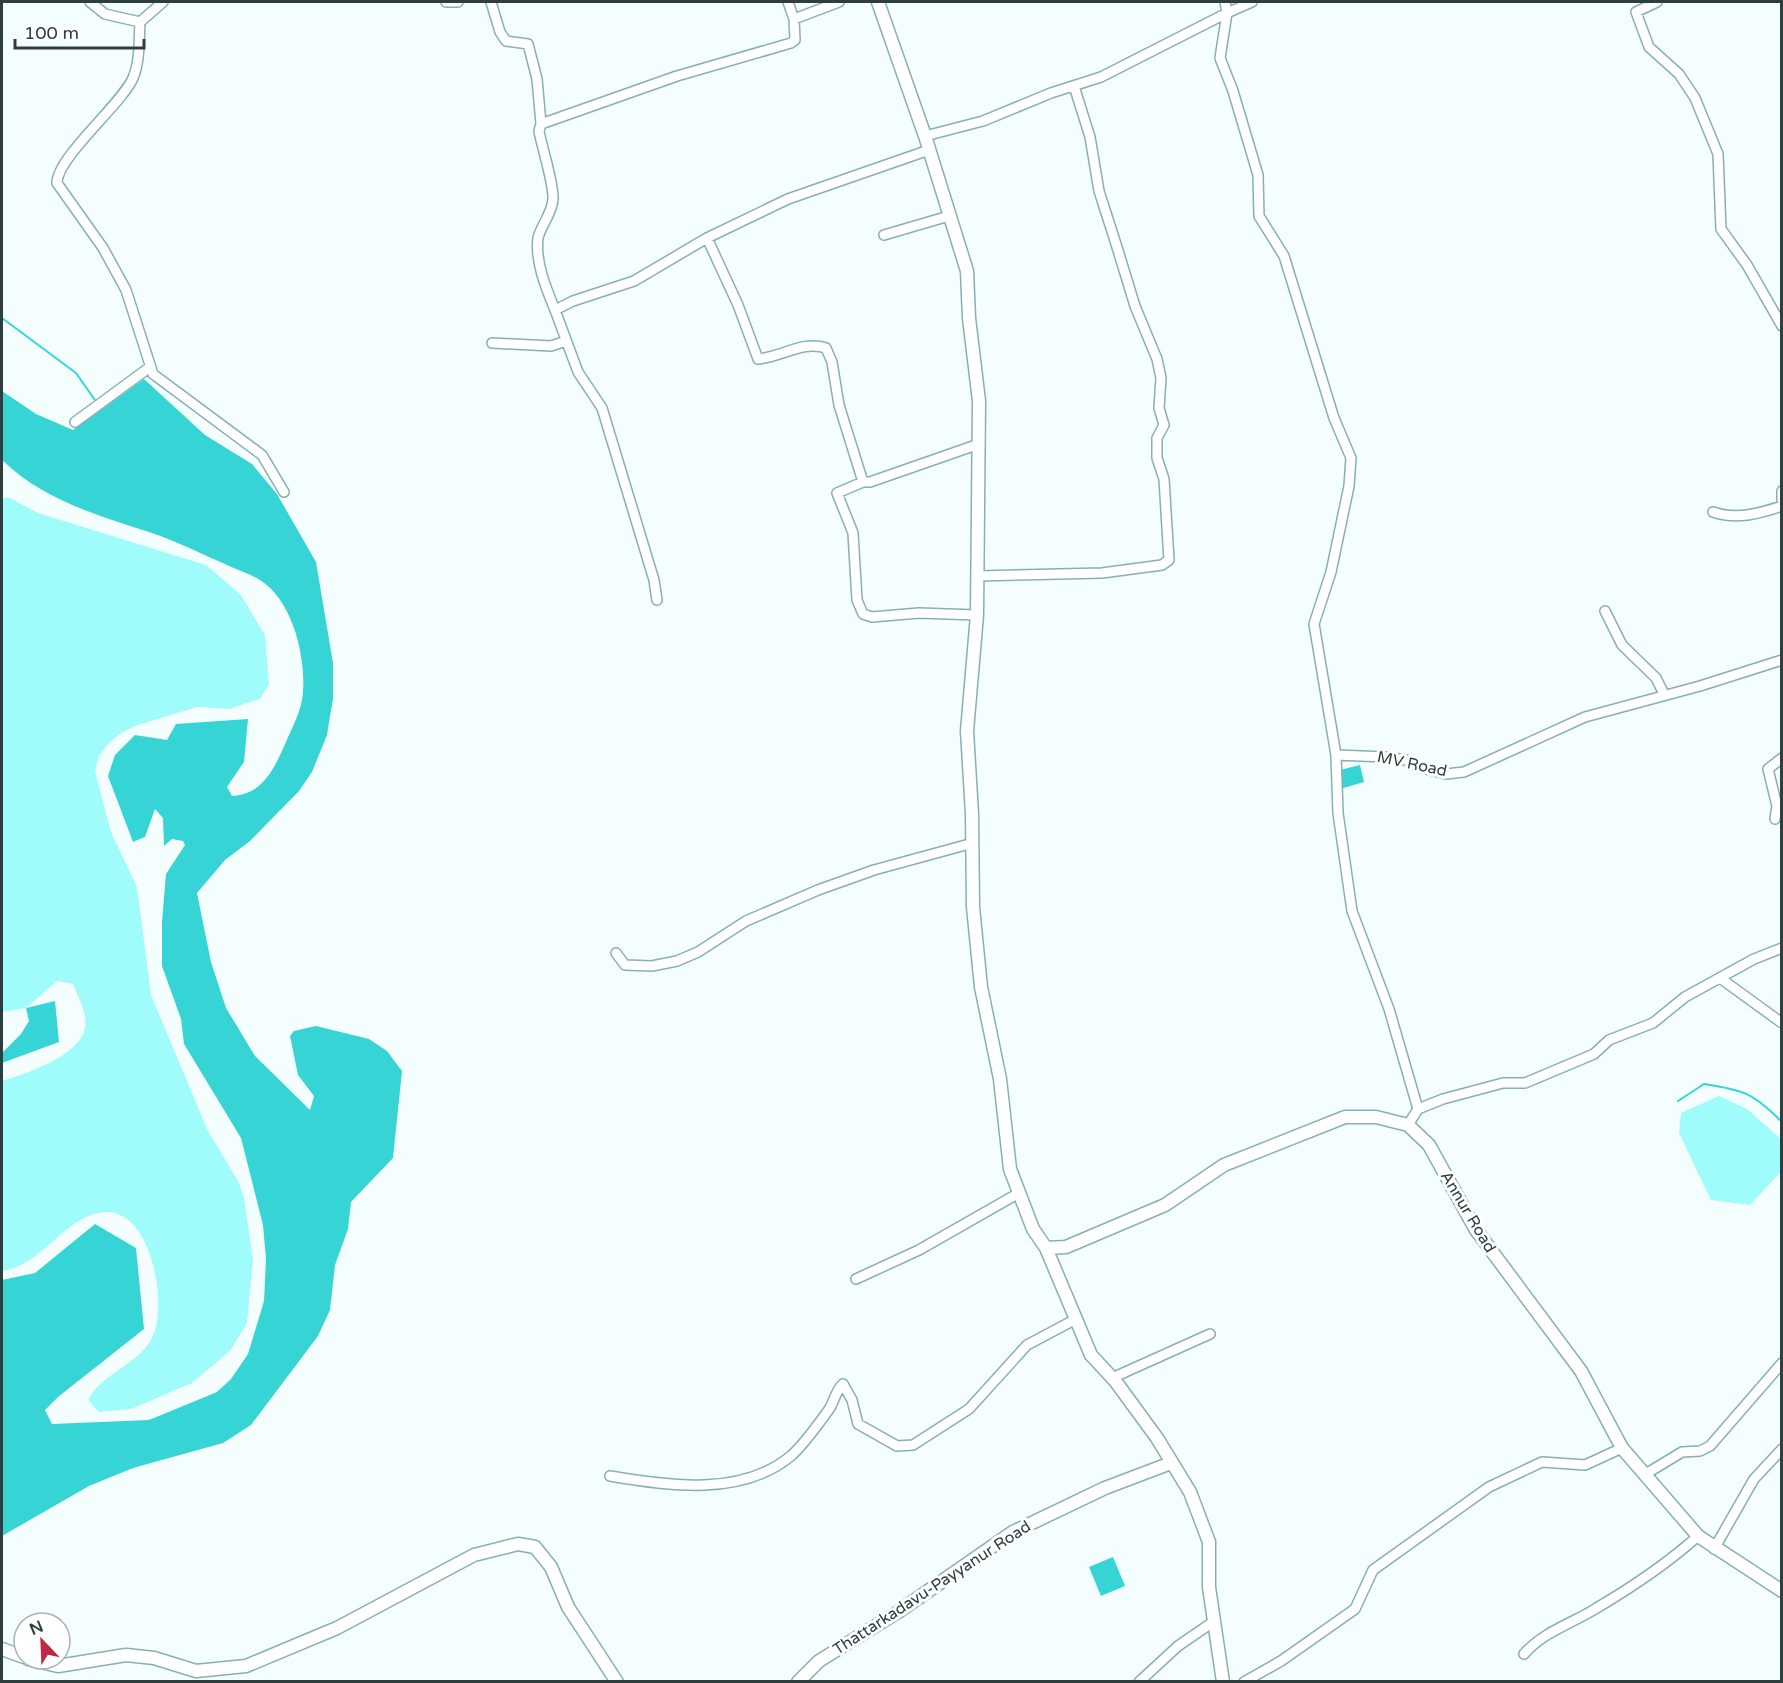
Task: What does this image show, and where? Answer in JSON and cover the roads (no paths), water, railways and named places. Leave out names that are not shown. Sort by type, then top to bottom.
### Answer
[{"type":"main road","points":[[878,2],[925,136],[967,271],[969,318],[979,401],[978,576],[967,731],[973,907],[981,987],[1000,1079],[1010,1169],[1033,1229],[1046,1248],[1091,1355],[1112,1378],[1157,1438],[1190,1492],[1209,1542],[1209,1587],[1223,1682]]},
{"type":"main road","points":[[1046,1248],[1066,1247],[1134,1219],[1165,1205],[1224,1165],[1345,1118],[1376,1117],[1408,1125]]},
{"type":"main road","name":"Annur Road","points":[[1408,1125],[1429,1145],[1476,1230],[1581,1371],[1622,1448],[1698,1536],[1714,1549],[1782,1591]]},
{"type":"main road","name":"Thattarkadavu-Payyanur Road","points":[[798,1682],[819,1661],[898,1611],[1013,1532],[1105,1488],[1171,1463]]},
{"type":"main road","points":[[72,1664],[126,1654],[154,1658],[196,1671],[246,1666],[337,1628],[474,1555],[518,1544],[536,1547],[551,1567],[568,1607],[618,1682]]},
{"type":"street","points":[[90,2],[105,14],[140,22]]},
{"type":"street","points":[[163,2],[140,22],[133,78],[75,150],[57,176],[57,183],[104,248],[126,290],[153,374],[262,454],[284,492]]},
{"type":"street","points":[[446,2],[458,2]]},
{"type":"street","points":[[491,2],[500,32],[506,41],[528,44],[537,79],[541,124],[539,131],[553,198],[548,218],[538,237],[543,282],[578,372],[602,408],[654,580],[657,600]]},
{"type":"street","points":[[541,124],[676,76],[791,43],[795,40],[796,32],[788,2]]},
{"type":"street","points":[[794,19],[839,2]]},
{"type":"street","points":[[1225,2],[1227,13],[1220,58],[1233,91],[1258,176],[1259,216],[1284,256],[1334,418],[1351,458],[1349,486],[1331,572],[1314,624],[1336,756],[1338,813],[1352,911],[1389,1009],[1418,1109]]},
{"type":"street","points":[[925,136],[983,121],[1101,77],[1252,2]]},
{"type":"street","points":[[1657,2],[1636,12],[1649,46],[1679,74],[1695,98],[1718,154],[1721,230],[1747,265],[1782,326]]},
{"type":"street","points":[[978,576],[1102,573],[1162,565],[1169,560],[1164,479],[1157,458],[1157,438],[1164,425],[1159,408],[1161,378],[1157,359],[1135,306],[1109,223],[1100,191],[1090,137],[1074,86]]},
{"type":"street","points":[[555,310],[573,301],[634,281],[707,238],[788,199],[929,150]]},
{"type":"street","points":[[884,235],[950,216]]},
{"type":"street","points":[[707,238],[738,305],[758,359],[773,358],[813,344],[826,348],[832,362],[839,405],[863,482]]},
{"type":"street","points":[[492,343],[551,346],[566,341]]},
{"type":"street","points":[[75,422],[150,367]]},
{"type":"street","points":[[976,615],[919,613],[872,617],[863,614],[858,600],[853,533],[837,493],[863,482],[870,482],[979,444]]},
{"type":"street","points":[[1782,491],[1782,500]]},
{"type":"street","points":[[1713,512],[1728,518],[1782,506]]},
{"type":"street","points":[[1605,611],[1622,645],[1656,678],[1664,694]]},
{"type":"street","name":"MV Road","points":[[1336,756],[1386,757],[1406,760],[1418,767],[1446,774],[1464,772],[1585,717],[1700,686],[1782,660]]},
{"type":"street","points":[[1775,819],[1777,806],[1768,769],[1782,758]]},
{"type":"street","points":[[616,953],[625,965],[652,966],[677,961],[698,952],[746,921],[818,890],[874,870],[972,843]]},
{"type":"street","points":[[1408,1125],[1418,1109],[1443,1099],[1503,1083],[1525,1083],[1594,1054],[1609,1040],[1653,1023],[1685,997],[1782,948]]},
{"type":"street","points":[[1720,978],[1782,1023]]},
{"type":"street","points":[[856,1279],[919,1250],[1019,1193]]},
{"type":"street","points":[[610,1476],[654,1484],[744,1481],[792,1455],[830,1407],[838,1388],[843,1384],[852,1400],[853,1413],[858,1424],[897,1446],[913,1445],[969,1409],[1028,1345],[1076,1319]]},
{"type":"street","points":[[1112,1378],[1210,1334]]},
{"type":"street","points":[[1644,1475],[1682,1452],[1700,1451],[1710,1446],[1782,1363]]},
{"type":"street","points":[[1245,1682],[1281,1661],[1355,1609],[1373,1570],[1490,1487],[1542,1462],[1585,1465],[1622,1448]]},
{"type":"street","points":[[1714,1549],[1754,1479],[1782,1449]]},
{"type":"street","points":[[1524,1654],[1535,1642],[1594,1610],[1661,1566],[1698,1536]]},
{"type":"street","points":[[1139,1682],[1178,1646],[1213,1622]]},
{"type":"waterway","points":[[2,318],[76,373],[97,403]]},
{"type":"waterway","points":[[1678,1101],[1704,1084],[1729,1088],[1755,1099],[1782,1122]]}]
